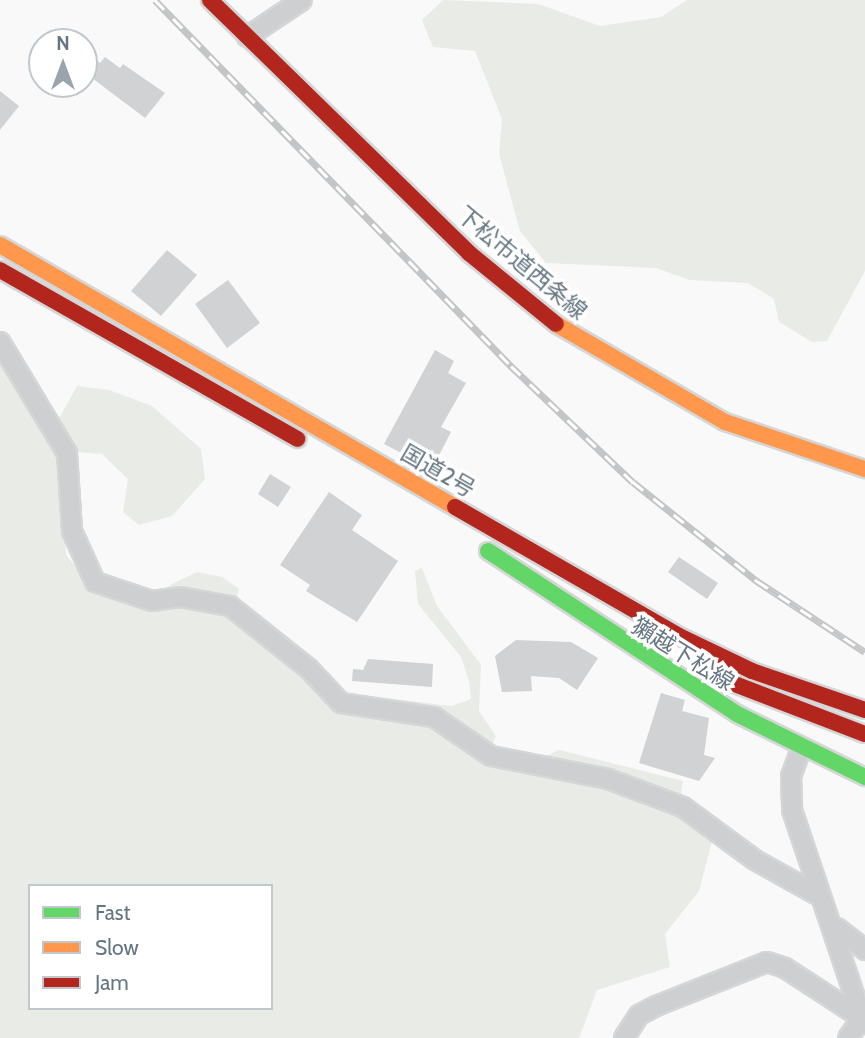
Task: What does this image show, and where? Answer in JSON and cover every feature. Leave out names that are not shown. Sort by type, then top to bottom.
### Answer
[{"type":"main road","name":"下松市道西条線","points":[[210,0],[469,253],[568,334],[725,422],[865,469]]},
{"type":"main road","name":"国道2号","points":[[0,245],[679,636],[752,671],[865,710]]},
{"type":"main road","points":[[0,270],[312,449]]},
{"type":"main road","name":"獺越下松線","points":[[865,734],[746,692],[482,547],[673,675],[801,749],[865,777]]},
{"type":"street","points":[[247,37],[302,0]]},
{"type":"street","points":[[0,342],[67,453],[72,531],[95,582],[152,601],[180,597],[230,606],[341,703],[358,710],[434,717],[491,756],[608,779],[683,807],[755,860],[816,894]]},
{"type":"street","points":[[801,749],[791,776],[792,810],[816,894],[837,928],[864,1024]]},
{"type":"street","points":[[837,928],[865,950]]},
{"type":"street","points":[[624,1038],[639,1015],[767,962],[864,1024]]},
{"type":"street","points":[[848,1038],[864,1024]]},
{"type":"shaded area","points":[[443,0],[538,4],[600,26],[661,17],[687,0],[865,0],[865,271],[827,341],[812,342],[779,322],[774,299],[748,283],[690,280],[656,268],[546,263],[520,231],[499,154],[502,119],[475,51],[433,47],[422,20]]},
{"type":"shaded area","points":[[0,355],[39,415],[60,417],[77,386],[109,390],[152,406],[201,449],[205,479],[172,516],[139,525],[123,512],[128,479],[102,454],[77,452],[62,464],[66,555],[94,589],[124,604],[152,606],[170,585],[197,572],[222,577],[239,589],[233,618],[288,658],[309,654],[347,693],[451,706],[471,699],[469,681],[461,657],[418,604],[415,571],[422,568],[437,606],[481,665],[479,711],[496,736],[487,758],[525,766],[559,750],[683,781],[678,813],[713,837],[699,891],[665,934],[670,967],[597,990],[579,1038],[0,1038]]},
{"type":"building","points":[[105,57],[120,68],[123,64],[165,93],[145,118],[98,83],[98,62],[100,63]]},
{"type":"building","points":[[0,91],[19,106],[0,130]]},
{"type":"building","points":[[167,250],[197,275],[161,316],[131,291]]},
{"type":"building","points":[[228,280],[260,323],[227,348],[195,304]]},
{"type":"building","points":[[435,350],[454,361],[448,373],[466,383],[441,427],[451,432],[432,469],[384,444]]},
{"type":"building","points":[[270,474],[291,487],[278,507],[258,494]]},
{"type":"building","points":[[329,492],[362,515],[352,530],[398,561],[357,622],[306,591],[310,585],[280,565]]},
{"type":"building","points":[[679,557],[718,583],[707,599],[668,572]]},
{"type":"building","points":[[516,640],[571,642],[598,658],[577,690],[559,678],[531,676],[532,691],[502,692],[495,656]]},
{"type":"building","points":[[368,659],[433,664],[432,687],[352,681],[353,669],[363,670]]},
{"type":"building","points":[[661,693],[685,700],[682,711],[709,718],[704,755],[715,758],[699,781],[639,763]]},
{"type":"railway","points":[[155,0],[511,366],[633,482],[757,581],[865,652]]},
{"type":"traffic: fast","points":[[488,551],[737,714],[865,777]]},
{"type":"traffic: slow","points":[[0,245],[455,507]]},
{"type":"traffic: slow","points":[[556,324],[725,422],[865,469]]},
{"type":"traffic: jam","points":[[210,0],[469,253],[556,324]]},
{"type":"traffic: jam","points":[[0,270],[297,439]]},
{"type":"traffic: jam","points":[[455,507],[679,636],[752,671],[865,710]]},
{"type":"traffic: jam","points":[[706,673],[865,734]]}]
